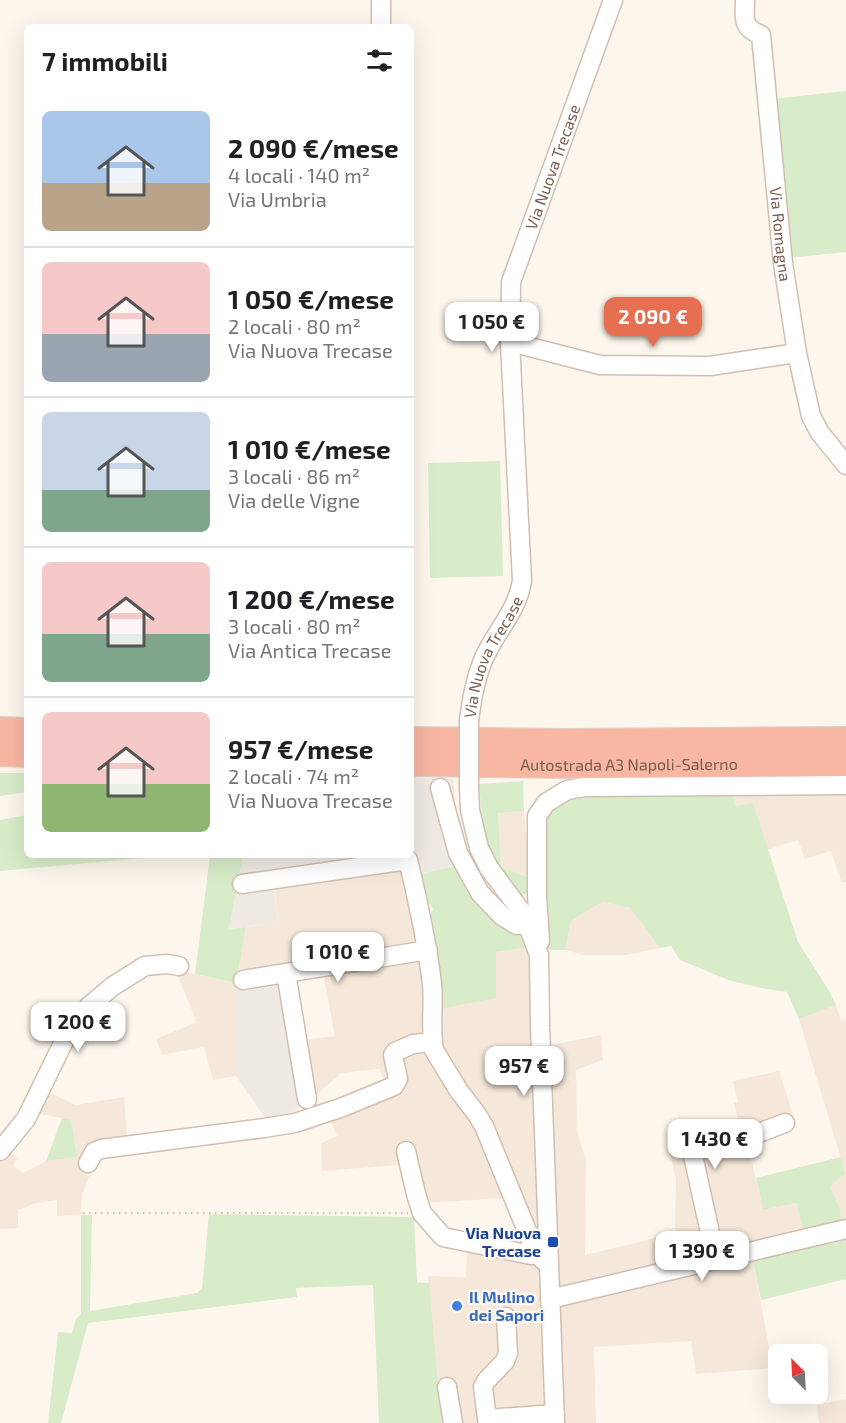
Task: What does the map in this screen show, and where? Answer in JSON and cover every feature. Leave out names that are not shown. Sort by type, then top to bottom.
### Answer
[{"type":"highway","points":[[0,730],[24,731]]},
{"type":"highway","name":"Autostrada A3 Napoli-Salerno","points":[[414,740],[560,742],[846,740]]},
{"type":"highway","points":[[0,753],[24,754]]},
{"type":"highway","name":"Autostrada A3 Napoli-Salerno","points":[[414,763],[565,765],[846,763]]},
{"type":"street","points":[[381,0],[381,24]]},
{"type":"street","name":"Via Nuova Trecase","points":[[555,1419],[550,1299],[543,1259],[538,948],[529,910],[489,868],[479,848],[470,810],[469,720],[473,690],[483,659],[519,596],[522,580],[510,342],[511,282],[613,0]]},
{"type":"street","name":"Via Romagna","points":[[745,0],[746,25],[749,30],[761,35],[783,263],[797,353],[811,416],[820,433],[846,465]]},
{"type":"street","points":[[510,342],[600,365],[710,366],[797,353]]},
{"type":"street","points":[[440,788],[458,853],[480,893],[502,916],[517,925],[529,910],[537,816],[546,803],[567,790],[585,787],[846,785]]},
{"type":"street","points":[[242,884],[408,860],[428,950],[434,1002],[432,1042],[434,1050],[484,1126],[516,1208],[543,1259]]},
{"type":"street","points":[[243,980],[428,950]]},
{"type":"street","points":[[0,1151],[26,1119],[66,1037],[89,1006],[113,986],[145,966],[167,964],[179,966]]},
{"type":"street","points":[[286,973],[307,1099]]},
{"type":"street","points":[[88,1163],[94,1152],[101,1149],[296,1123],[344,1107],[394,1086],[398,1079],[393,1055],[395,1052],[413,1044],[432,1042]]},
{"type":"street","points":[[716,1260],[692,1151],[748,1137],[785,1123]]},
{"type":"street","points":[[406,1151],[422,1213],[443,1236],[451,1240],[543,1259]]},
{"type":"street","points":[[550,1299],[846,1229]]},
{"type":"street","points":[[506,1317],[508,1353],[505,1361],[483,1386],[487,1421],[555,1419]]},
{"type":"street","points":[[447,1387],[453,1423]]},
{"type":"path","points":[[83,1213],[422,1213]]},
{"type":"shaded area","points":[[414,778],[453,779],[457,824],[469,862],[415,875],[412,858]]},
{"type":"shaded area","points":[[846,792],[846,882],[842,883],[831,851],[805,859],[798,840],[767,850],[753,803],[735,806],[733,794]]},
{"type":"shaded area","points":[[524,811],[530,878],[501,867],[498,812]]},
{"type":"shaded area","points":[[242,858],[390,858],[272,874],[278,922],[229,929]]},
{"type":"shaded area","points":[[403,867],[420,946],[236,976],[246,927],[278,922],[274,885]]},
{"type":"shaded area","points":[[602,902],[630,908],[660,948],[627,955],[585,955],[565,950],[571,921]]},
{"type":"shaded area","points":[[530,947],[540,1249],[438,1040],[439,1009],[496,952]]},
{"type":"shaded area","points":[[421,956],[428,1037],[474,1117],[509,1198],[423,1203],[414,1164],[322,1171],[321,1143],[337,1136],[329,1116],[389,1093],[380,1069],[341,1073],[310,1101],[301,1040],[335,1036],[323,973]]},
{"type":"shaded area","points":[[175,970],[236,983],[236,1076],[213,1080],[204,1047],[162,1055],[156,1039],[197,1022]]},
{"type":"shaded area","points":[[273,980],[282,984],[304,1103],[282,1122],[269,1124],[236,1076],[236,983]]},
{"type":"shaded area","points":[[836,1005],[841,1020],[846,1019],[846,1225],[844,1226],[839,1206],[830,1187],[845,1172],[799,1019]]},
{"type":"shaded area","points":[[601,1035],[603,1060],[576,1070],[577,1132],[586,1160],[585,1255],[675,1233],[676,1179],[670,1153],[741,1133],[734,1103],[738,1102],[733,1081],[779,1071],[796,1124],[747,1141],[763,1210],[796,1203],[805,1235],[555,1294],[547,1046]]},
{"type":"shaded area","points":[[46,1091],[76,1105],[124,1097],[128,1148],[96,1156],[82,1197],[81,1215],[57,1216],[57,1200],[37,1203],[18,1210],[18,1228],[0,1229],[0,1157],[6,1149],[18,1158],[13,1166],[23,1173],[46,1161],[77,1157],[71,1120],[35,1113]]},
{"type":"shaded area","points":[[467,1238],[529,1247],[540,1270],[540,1288],[544,1300],[551,1423],[442,1423],[428,1276],[466,1277]]},
{"type":"shaded area","points":[[752,1256],[768,1344],[768,1368],[696,1374],[691,1341],[594,1347],[596,1423],[561,1423],[556,1302]]},
{"type":"shaded area","points":[[846,1399],[846,1423],[819,1423],[817,1405]]},
{"type":"green space","points":[[846,91],[846,252],[787,258],[771,99]]},
{"type":"green space","points":[[500,461],[503,576],[430,578],[428,463]]},
{"type":"green space","points":[[0,773],[24,773],[24,792],[0,796]]},
{"type":"green space","points":[[523,781],[524,811],[498,813],[501,867],[530,878],[526,894],[519,894],[493,860],[483,831],[479,784]]},
{"type":"green space","points":[[733,794],[735,806],[753,803],[798,942],[836,1005],[799,1019],[787,992],[728,980],[680,960],[671,946],[660,948],[630,908],[602,902],[571,921],[565,950],[549,950],[544,942],[545,825],[556,806],[576,797]]},
{"type":"green space","points":[[24,816],[24,858],[144,858],[0,871],[0,820]]},
{"type":"green space","points":[[210,858],[242,858],[229,929],[246,927],[236,983],[195,974]]},
{"type":"green space","points":[[458,865],[526,937],[530,947],[496,952],[496,998],[439,1009],[427,924],[433,909],[421,894],[415,875]]},
{"type":"green space","points":[[62,1118],[71,1119],[77,1157],[46,1161]]},
{"type":"green space","points":[[841,1157],[845,1173],[830,1187],[839,1206],[844,1226],[805,1235],[796,1203],[763,1210],[756,1178]]},
{"type":"green space","points":[[209,1214],[414,1217],[417,1282],[429,1283],[442,1423],[379,1423],[373,1285],[296,1288],[297,1297],[88,1323],[61,1423],[48,1423],[58,1332],[72,1333],[76,1319],[81,1314],[81,1215],[92,1215],[90,1311],[197,1293],[202,1288]]},
{"type":"green space","points":[[846,1233],[846,1279],[761,1300],[752,1256]]},
{"type":"place","name":"Via Nuova Trecase","points":[[553,1242]]},
{"type":"place","name":"Il Mulino dei Sapori","points":[[457,1306]]}]
